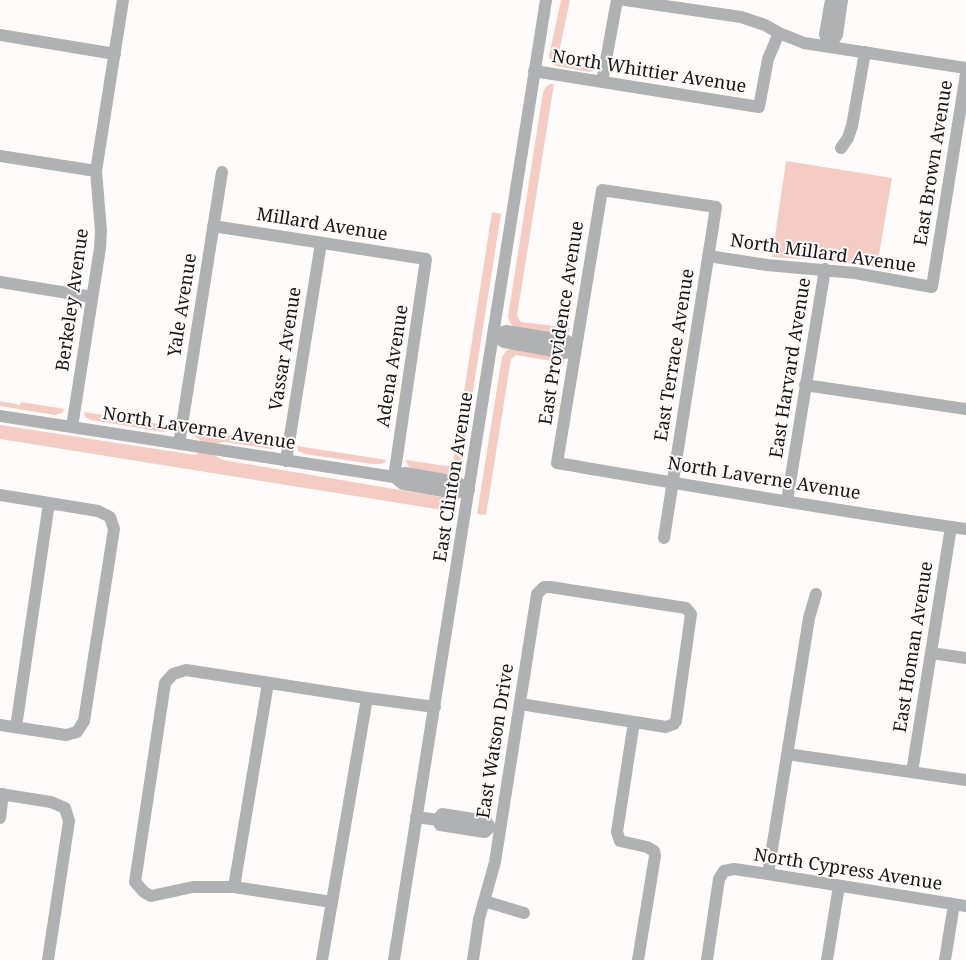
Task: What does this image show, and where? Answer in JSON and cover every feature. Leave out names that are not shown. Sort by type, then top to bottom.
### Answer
[{"type":"street","name":"Berkeley Avenue","points":[[72,427],[101,231],[96,171],[124,0]]},
{"type":"street","name":"East Clinton Avenue","points":[[394,960],[546,0]]},
{"type":"street","points":[[602,82],[617,0]]},
{"type":"street","points":[[625,0],[741,17],[765,25],[804,43],[966,68]]},
{"type":"street","points":[[829,47],[825,34],[831,0]]},
{"type":"street","points":[[829,47],[837,35],[842,0]]},
{"type":"street","name":"North Whittier Avenue","points":[[534,71],[759,107],[768,59],[779,33]]},
{"type":"street","points":[[0,35],[115,54]]},
{"type":"street","points":[[841,148],[848,138],[852,126],[865,52]]},
{"type":"street","name":"East Brown Avenue","points":[[932,287],[966,74]]},
{"type":"street","points":[[0,156],[96,171]]},
{"type":"street","name":"Yale Avenue","points":[[179,444],[222,172]]},
{"type":"street","name":"East Terrace Avenue","points":[[602,190],[716,207],[664,538]]},
{"type":"street","name":"East Providence Avenue","points":[[557,463],[602,190]]},
{"type":"street","name":"Millard Avenue","points":[[213,226],[426,259]]},
{"type":"street","name":"Vassar Avenue","points":[[286,461],[321,243]]},
{"type":"street","name":"North Millard Avenue","points":[[708,256],[767,265],[825,269],[932,287]]},
{"type":"street","name":"Adena Avenue","points":[[394,477],[426,259]]},
{"type":"street","name":"East Harvard Avenue","points":[[787,501],[825,269]]},
{"type":"street","points":[[0,282],[92,297]]},
{"type":"street","points":[[494,335],[506,331],[567,340],[575,348]]},
{"type":"street","points":[[805,385],[966,409]]},
{"type":"street","name":"North Laverne Avenue","points":[[0,416],[394,477],[403,484],[456,493],[469,490]]},
{"type":"street","name":"North Laverne Avenue","points":[[557,463],[966,529]]},
{"type":"street","points":[[0,496],[98,511],[110,517],[114,529],[84,721],[78,732],[66,735],[0,724]]},
{"type":"street","points":[[16,727],[50,503]]},
{"type":"street","name":"East Homan Avenue","points":[[912,772],[951,527]]},
{"type":"street","name":"East Watson Drive","points":[[473,960],[479,919],[494,870],[495,828],[520,704],[537,594],[542,588],[550,587],[689,610],[691,619],[676,721],[673,725],[666,727],[634,722]]},
{"type":"street","points":[[768,874],[809,618],[816,594]]},
{"type":"street","points":[[931,653],[966,658]]},
{"type":"street","points":[[332,902],[234,887],[193,887],[152,896],[144,892],[135,882],[164,684],[173,674],[186,670],[435,707]]},
{"type":"street","points":[[234,887],[268,683]]},
{"type":"street","points":[[322,960],[367,698]]},
{"type":"street","points":[[520,704],[634,722],[616,832],[620,842],[647,847],[654,852],[638,960]]},
{"type":"street","points":[[787,754],[966,780]]},
{"type":"street","points":[[0,818],[2,794],[51,802],[65,808],[69,821],[48,960]]},
{"type":"street","points":[[416,816],[438,820],[440,825],[476,831],[484,832],[495,828]]},
{"type":"street","name":"North Cypress Avenue","points":[[707,960],[719,879],[724,871],[734,869],[960,905]]},
{"type":"street","points":[[827,960],[839,886]]},
{"type":"street","points":[[484,901],[524,913]]},
{"type":"street","points":[[945,960],[960,905]]},
{"type":"shaded area","points":[[561,0],[570,0],[558,57],[562,61],[596,66],[595,70],[590,72],[556,66],[551,63],[549,56]]},
{"type":"shaded area","points":[[550,84],[554,84],[517,316],[521,322],[570,328],[568,333],[563,335],[514,327],[508,317],[543,92]]},
{"type":"shaded area","points":[[786,161],[892,178],[877,267],[832,261],[772,257]]},
{"type":"shaded area","points":[[492,212],[501,214],[461,467],[451,473],[414,469],[409,467],[405,460],[447,466],[453,463]]},
{"type":"shaded area","points":[[511,349],[560,357],[564,360],[564,363],[516,355],[511,359],[486,515],[477,514],[502,357],[506,351]]},
{"type":"shaded area","points":[[0,401],[20,405],[21,402],[65,409],[62,413],[55,415],[0,406]]},
{"type":"shaded area","points":[[84,412],[172,426],[170,430],[163,432],[91,420],[85,417]]},
{"type":"shaded area","points":[[0,425],[195,455],[206,453],[223,460],[447,498],[453,504],[455,512],[0,439]]},
{"type":"shaded area","points":[[190,429],[279,443],[277,447],[271,449],[224,442],[216,444],[203,442],[191,434]]},
{"type":"shaded area","points":[[297,446],[387,460],[382,464],[372,464],[305,454],[298,451]]}]
